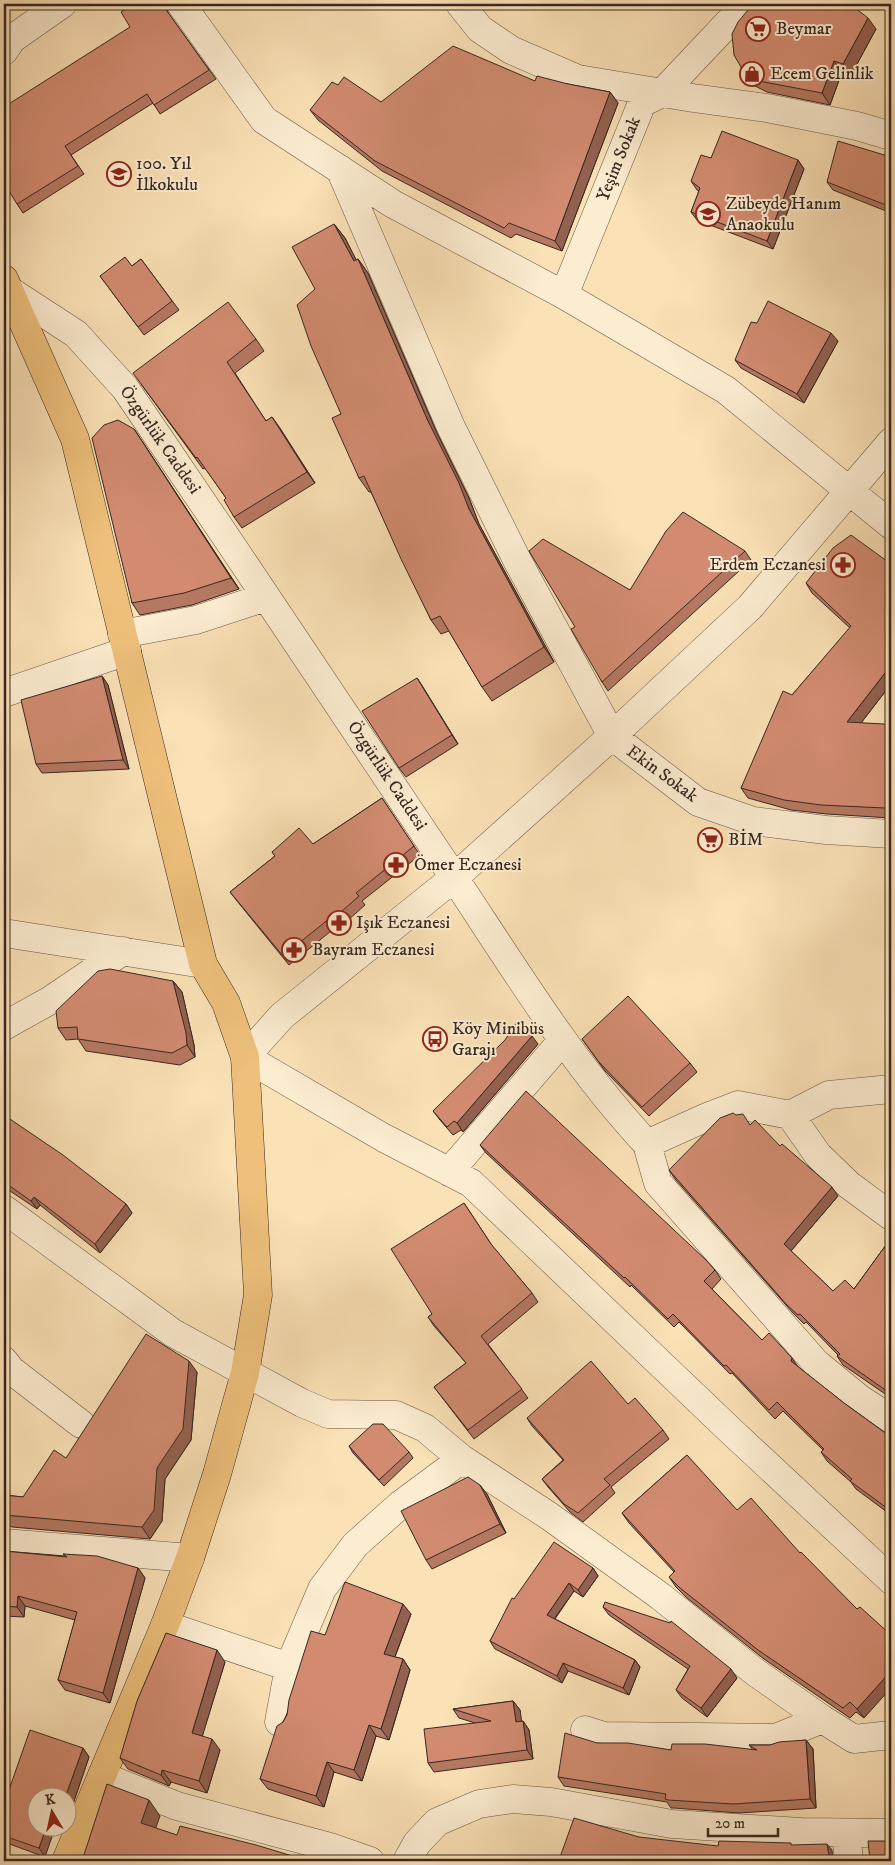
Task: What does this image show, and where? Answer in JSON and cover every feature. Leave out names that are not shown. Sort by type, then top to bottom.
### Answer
[{"type":"main road","points":[[7,285],[75,439],[203,964],[226,1003],[245,1057],[258,1295],[246,1373],[217,1474],[190,1558],[165,1625],[66,1861]]},
{"type":"street","points":[[4,51],[12,39],[62,4]]},
{"type":"street","points":[[181,4],[264,120],[393,204],[564,294],[726,390],[850,490],[891,526]]},
{"type":"street","points":[[460,4],[480,29],[512,50],[578,79],[767,108],[857,126],[891,136]]},
{"type":"street","name":"Yeşim Sokak","points":[[564,294],[642,103],[662,93],[746,4]]},
{"type":"street","points":[[340,169],[451,426],[517,560],[612,736]]},
{"type":"street","name":"Özgürlük Caddesi","points":[[7,285],[76,334],[125,388],[562,1041],[630,1125],[648,1144]]},
{"type":"street","points":[[891,442],[750,607],[612,736],[454,877],[282,1016],[245,1057],[384,1138],[471,1184],[891,1580]]},
{"type":"street","points":[[4,693],[124,643],[266,596]]},
{"type":"street","name":"Ekin Sokak","points":[[612,736],[698,802],[752,821],[826,830],[891,834]]},
{"type":"street","points":[[4,932],[203,964]]},
{"type":"street","points":[[4,1026],[49,1000],[123,951]]},
{"type":"street","points":[[449,1172],[562,1041]]},
{"type":"street","points":[[891,1090],[829,1095],[790,1114],[738,1105],[648,1144],[658,1183],[816,1362],[860,1399],[891,1419]]},
{"type":"street","points":[[790,1114],[818,1155],[849,1185],[891,1216]]},
{"type":"street","points":[[4,1209],[173,1333],[302,1403],[328,1414],[396,1415],[425,1428],[462,1459],[549,1516],[660,1596],[755,1672],[822,1719],[854,1738],[891,1735]]},
{"type":"street","points":[[6,1371],[81,1424]]},
{"type":"street","points":[[279,1722],[289,1667],[322,1589],[355,1545],[400,1505],[462,1459]]},
{"type":"street","points":[[4,1543],[190,1558]]},
{"type":"street","points":[[165,1625],[289,1667]]},
{"type":"street","points":[[585,1730],[604,1736],[776,1738],[822,1719]]},
{"type":"street","points":[[102,1776],[176,1806],[330,1847],[370,1861]]},
{"type":"street","points":[[407,1861],[417,1843],[438,1822],[479,1804],[513,1799],[551,1802],[672,1824],[846,1833],[891,1833]]},
{"type":"street","points":[[846,1833],[849,1861]]},
{"type":"building","points":[[134,4],[162,4],[209,70],[154,105],[147,94],[65,146],[78,166],[17,204],[4,183],[4,107],[130,27],[121,12]]},
{"type":"building","points":[[753,4],[850,4],[868,18],[843,64],[834,61],[822,93],[759,81],[745,74],[734,55],[732,34],[738,22]]},
{"type":"building","points":[[453,46],[535,81],[537,76],[610,92],[555,241],[509,223],[504,228],[375,161],[310,110],[332,82],[338,85],[344,77],[381,102]]},
{"type":"building","points":[[722,131],[798,160],[767,241],[691,212],[700,188],[691,181],[701,155],[711,158]]},
{"type":"building","points":[[838,141],[891,157],[891,207],[827,182]]},
{"type":"building","points":[[334,224],[354,261],[358,259],[427,419],[459,483],[469,509],[544,647],[482,687],[440,616],[431,620],[364,476],[359,478],[332,418],[341,414],[311,346],[297,305],[315,289],[292,247]]},
{"type":"building","points":[[125,257],[132,266],[141,259],[172,301],[138,327],[100,276]]},
{"type":"building","points":[[768,301],[831,333],[797,394],[735,360],[751,322],[757,323]]},
{"type":"building","points":[[228,302],[256,339],[227,362],[266,421],[272,417],[307,472],[234,517],[224,500],[226,498],[133,373]]},
{"type":"building","points":[[118,420],[134,429],[231,578],[184,593],[132,603],[92,438],[104,425]]},
{"type":"building","points":[[683,512],[745,551],[602,682],[571,629],[575,627],[529,551],[543,539],[630,590],[666,531]]},
{"type":"building","points":[[851,535],[891,564],[891,678],[885,673],[847,722],[891,726],[891,811],[885,808],[821,805],[784,800],[741,788],[783,691],[792,695],[851,626],[806,583],[833,548]]},
{"type":"building","points":[[102,676],[123,760],[36,764],[21,700]]},
{"type":"building","points":[[417,678],[452,735],[399,768],[362,711]]},
{"type":"building","points":[[382,798],[414,846],[356,893],[359,896],[332,920],[330,918],[283,956],[230,892],[275,856],[272,852],[299,828],[313,844]]},
{"type":"building","points":[[110,969],[173,981],[186,1033],[187,1045],[172,1053],[78,1039],[77,1027],[58,1028],[56,1011],[98,971]]},
{"type":"building","points":[[628,996],[690,1063],[642,1107],[599,1062],[582,1039]]},
{"type":"building","points":[[517,1022],[532,1036],[457,1123],[454,1121],[447,1127],[433,1111],[505,1040]]},
{"type":"building","points":[[526,1091],[706,1260],[715,1270],[704,1281],[762,1340],[769,1333],[792,1358],[791,1361],[891,1437],[891,1511],[850,1481],[852,1479],[821,1452],[824,1449],[777,1402],[769,1410],[673,1314],[668,1319],[625,1277],[480,1145]]},
{"type":"building","points":[[733,1113],[736,1115],[743,1114],[750,1125],[755,1120],[780,1146],[782,1144],[832,1187],[784,1244],[833,1291],[845,1280],[854,1289],[891,1238],[891,1394],[837,1356],[840,1354],[800,1314],[798,1315],[787,1305],[669,1170],[720,1118]]},
{"type":"building","points":[[4,1115],[63,1155],[126,1204],[95,1244],[34,1197],[31,1201],[4,1182]]},
{"type":"building","points":[[464,1203],[491,1244],[532,1293],[481,1336],[522,1389],[468,1430],[434,1387],[466,1363],[428,1317],[432,1314],[391,1249]]},
{"type":"building","points":[[146,1334],[189,1361],[183,1429],[157,1468],[154,1510],[142,1527],[4,1515],[4,1495],[23,1497],[54,1450],[66,1458]]},
{"type":"building","points":[[591,1361],[628,1404],[635,1398],[663,1430],[604,1479],[610,1485],[578,1513],[564,1504],[542,1479],[564,1460],[527,1418]]},
{"type":"building","points":[[373,1424],[383,1424],[409,1452],[379,1480],[349,1446]]},
{"type":"building","points":[[687,1455],[737,1510],[751,1498],[800,1553],[857,1609],[860,1607],[891,1635],[891,1671],[857,1709],[850,1702],[843,1708],[758,1650],[680,1588],[669,1577],[675,1571],[622,1513]]},
{"type":"building","points":[[468,1477],[480,1485],[500,1524],[426,1560],[401,1511]]},
{"type":"building","points":[[554,1542],[593,1568],[578,1590],[569,1583],[547,1615],[635,1660],[623,1688],[563,1663],[557,1676],[490,1641],[512,1598],[514,1599]]},
{"type":"building","points":[[4,1551],[67,1557],[63,1554],[97,1556],[138,1568],[103,1693],[58,1680],[77,1612],[18,1596],[17,1607],[4,1606]]},
{"type":"building","points":[[345,1582],[403,1604],[384,1654],[403,1659],[381,1729],[369,1725],[354,1770],[327,1762],[316,1796],[260,1779],[277,1726],[283,1722],[287,1715],[289,1700],[311,1631],[325,1635]]},
{"type":"building","points":[[605,1602],[670,1623],[671,1621],[731,1669],[701,1708],[676,1690],[690,1666],[603,1607]]},
{"type":"building","points":[[166,1633],[217,1650],[192,1733],[212,1739],[199,1781],[162,1770],[161,1775],[120,1758],[137,1701]]},
{"type":"building","points":[[513,1701],[516,1722],[523,1721],[527,1750],[428,1763],[424,1729],[491,1721],[453,1709]]},
{"type":"building","points":[[30,1730],[83,1748],[69,1788],[28,1788],[28,1838],[42,1838],[39,1848],[4,1836],[4,1804]]},
{"type":"building","points":[[565,1733],[597,1743],[628,1743],[671,1750],[672,1744],[705,1744],[757,1750],[749,1745],[770,1745],[779,1742],[806,1740],[810,1799],[733,1804],[668,1800],[665,1799],[666,1794],[558,1777]]},
{"type":"building","points":[[107,1784],[149,1800],[141,1823],[177,1835],[180,1826],[256,1845],[309,1861],[82,1861]]},
{"type":"building","points":[[574,1818],[639,1837],[718,1846],[719,1841],[791,1843],[791,1845],[827,1844],[832,1861],[562,1861],[559,1860]]},
{"type":"building","points":[[891,1839],[891,1861],[870,1861],[868,1841],[886,1841]]},
{"type":"place","name":"Beymar","points":[[758,29]]},
{"type":"place","name":"Ecem Gelinlik","points":[[752,74]]},
{"type":"place","name":"100. Yıl İlkokulu","points":[[119,174]]},
{"type":"place","name":"Zübeyde Hanım Anaokulu","points":[[708,214]]},
{"type":"place","name":"Erdem Eczanesi","points":[[843,565]]},
{"type":"place","name":"BİM","points":[[710,840]]},
{"type":"place","name":"Ömer Eczanesi","points":[[396,865]]},
{"type":"place","name":"Işık Eczanesi","points":[[339,923]]},
{"type":"place","name":"Bayram Eczanesi","points":[[294,950]]},
{"type":"place","name":"Köy Minibüs Garajı","points":[[435,1039]]}]
